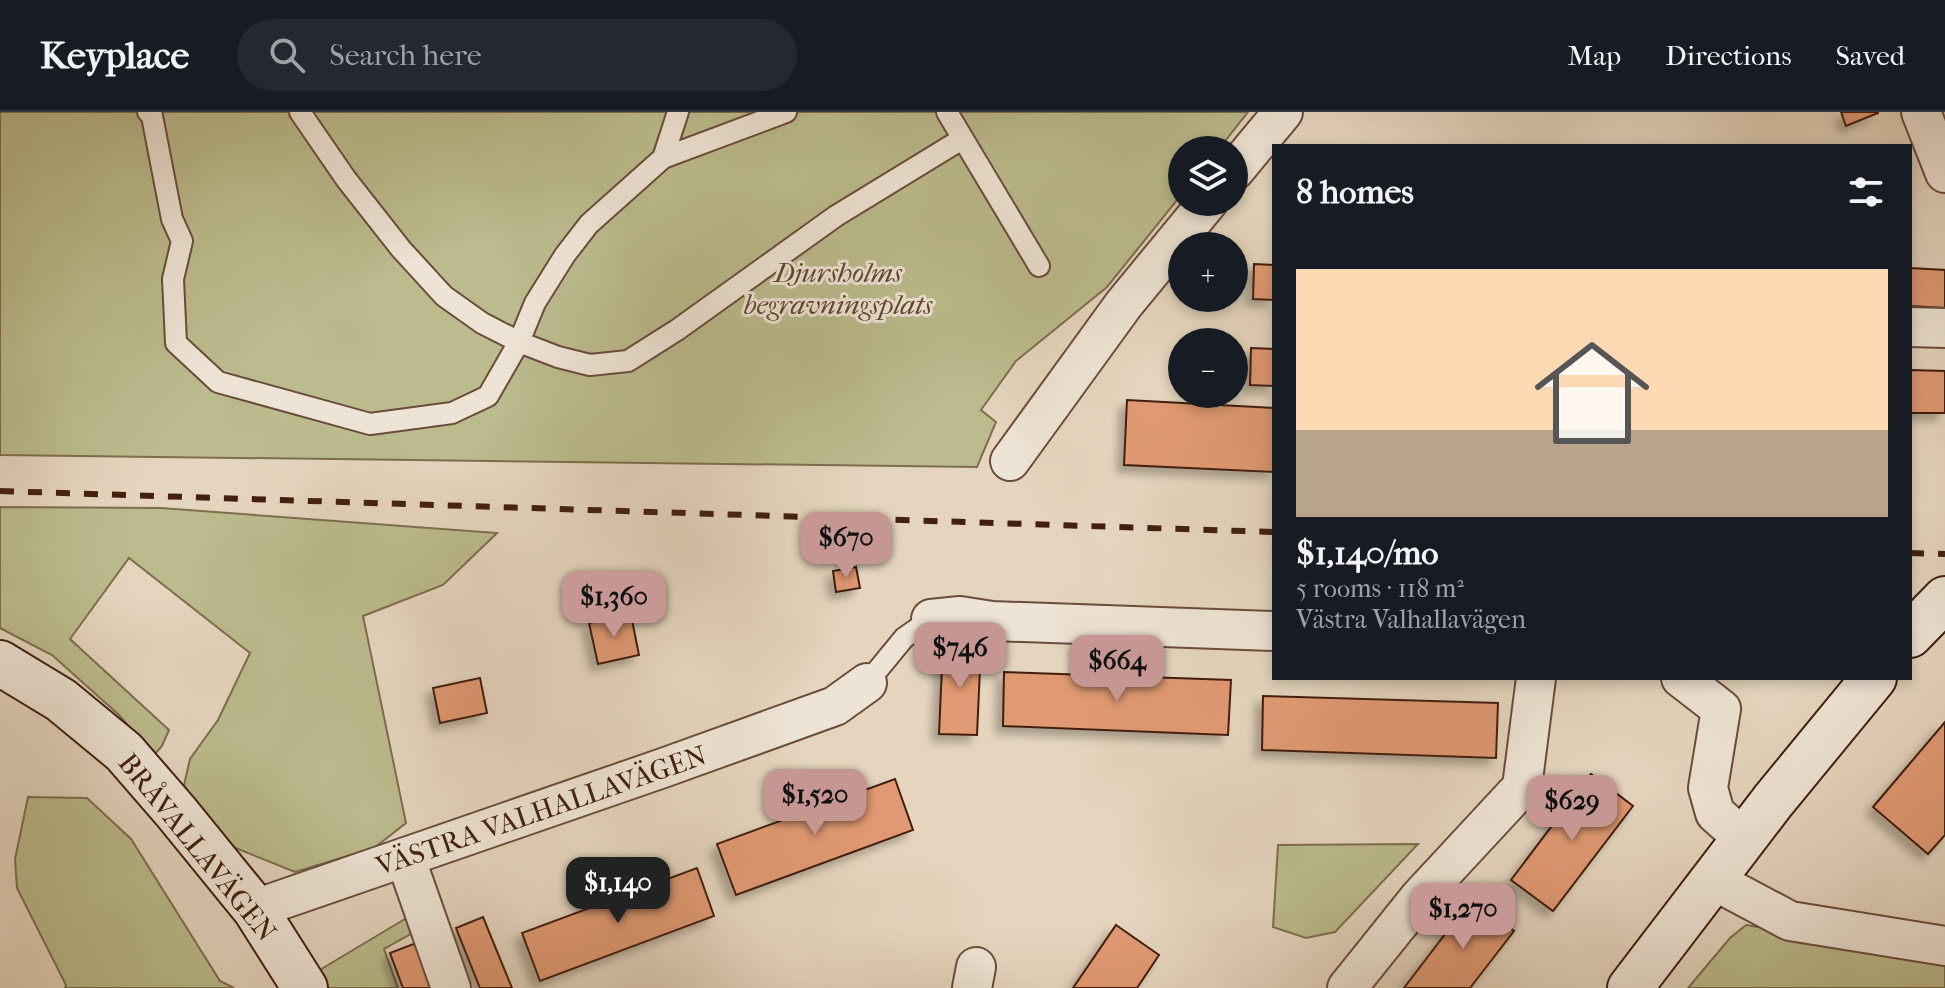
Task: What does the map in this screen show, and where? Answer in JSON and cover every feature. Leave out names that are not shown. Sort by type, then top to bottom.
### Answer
[{"type":"street","points":[[1248,154],[1283,112]]},
{"type":"street","points":[[1921,112],[1945,173]]},
{"type":"street","points":[[1010,461],[1124,304],[1196,216]]},
{"type":"street","points":[[1912,327],[1945,328]]},
{"type":"street","points":[[1912,633],[1945,599]]},
{"type":"street","points":[[931,619],[960,616],[992,621],[1272,631]]},
{"type":"street","name":"BRÅVALLAVÄGEN","points":[[0,663],[61,700],[124,752],[255,909],[305,988]]},
{"type":"street","points":[[1347,988],[1420,897],[1522,787],[1536,680]]},
{"type":"street","points":[[1684,680],[1721,709],[1708,788],[1715,813],[1744,839]]},
{"type":"street","points":[[1630,988],[1773,801],[1872,680]]},
{"type":"street","name":"VÄSTRA VALHALLAVÄGEN","points":[[255,909],[835,706],[867,683]]},
{"type":"street","points":[[405,857],[451,988]]},
{"type":"street","points":[[1713,880],[1790,921],[1945,946]]},
{"type":"lane","points":[[148,112],[152,116],[172,219],[182,241],[173,279],[176,343],[218,382],[370,424],[452,413],[488,396],[519,342],[535,303],[589,224],[663,158],[786,112]]},
{"type":"lane","points":[[300,112],[346,179],[401,249],[444,296],[482,323],[519,342],[590,365],[628,361],[677,330],[836,216],[962,139]]},
{"type":"lane","points":[[663,158],[678,112]]},
{"type":"lane","points":[[947,112],[1039,266]]},
{"type":"lane","points":[[867,683],[904,638],[931,619]]},
{"type":"green space","name":"Djursholms begravningsplats","points":[[0,112],[1248,112],[1229,136],[1168,136],[1168,211],[1107,287],[1016,361],[981,410],[996,422],[977,467],[0,455]]},
{"type":"green space","points":[[0,507],[161,508],[497,533],[443,585],[363,616],[406,823],[374,848],[295,872],[233,847],[216,835],[184,785],[190,759],[218,720],[250,653],[129,558],[70,639],[169,730],[154,755],[119,715],[52,655],[0,628]]},
{"type":"green space","points":[[28,797],[87,798],[131,839],[220,981],[234,988],[65,988],[17,888],[15,859]]},
{"type":"green space","points":[[1418,844],[1335,932],[1306,938],[1273,927],[1278,845]]},
{"type":"green space","points":[[415,913],[418,930],[384,949],[398,988],[328,988],[318,971]]},
{"type":"green space","points":[[1746,925],[1945,958],[1945,988],[1688,988],[1730,938]]},
{"type":"building","points":[[1841,112],[1878,112],[1878,113],[1846,126]]},
{"type":"building","points":[[1254,264],[1272,265],[1272,300],[1253,299]]},
{"type":"building","points":[[1254,264],[1272,265],[1272,300],[1253,299]]},
{"type":"building","points":[[1912,268],[1945,270],[1945,308],[1912,306]]},
{"type":"building","points":[[1251,348],[1272,349],[1272,386],[1250,385]]},
{"type":"building","points":[[1251,348],[1272,349],[1272,386],[1250,385]]},
{"type":"building","points":[[1912,370],[1945,371],[1945,413],[1912,413]]},
{"type":"building","points":[[1127,400],[1168,402],[1168,408],[1272,408],[1272,472],[1124,465]]},
{"type":"building","points":[[856,567],[860,588],[836,592],[833,571]]},
{"type":"building","points":[[631,615],[639,655],[598,664],[589,623]]},
{"type":"building","points":[[943,644],[981,645],[977,735],[939,734]]},
{"type":"building","points":[[1004,672],[1231,680],[1228,735],[1003,726]]},
{"type":"building","points":[[480,678],[487,713],[440,723],[433,688]]},
{"type":"building","points":[[1263,696],[1498,703],[1496,758],[1262,750]]},
{"type":"building","points":[[1945,722],[1945,835],[1928,854],[1873,807]]},
{"type":"building","points":[[1591,774],[1633,806],[1553,911],[1511,880]]},
{"type":"building","points":[[895,779],[913,830],[736,895],[717,844]]},
{"type":"building","points":[[697,868],[714,916],[540,981],[522,933]]},
{"type":"building","points":[[1472,899],[1514,931],[1470,988],[1404,988]]},
{"type":"building","points":[[483,917],[512,988],[480,988],[456,928]]},
{"type":"building","points":[[1116,925],[1159,955],[1137,988],[1073,988]]},
{"type":"building","points":[[416,943],[433,988],[403,988],[390,953]]},
{"type":"railway","points":[[0,491],[1272,532]]},
{"type":"railway","points":[[1912,553],[1945,554]]}]
